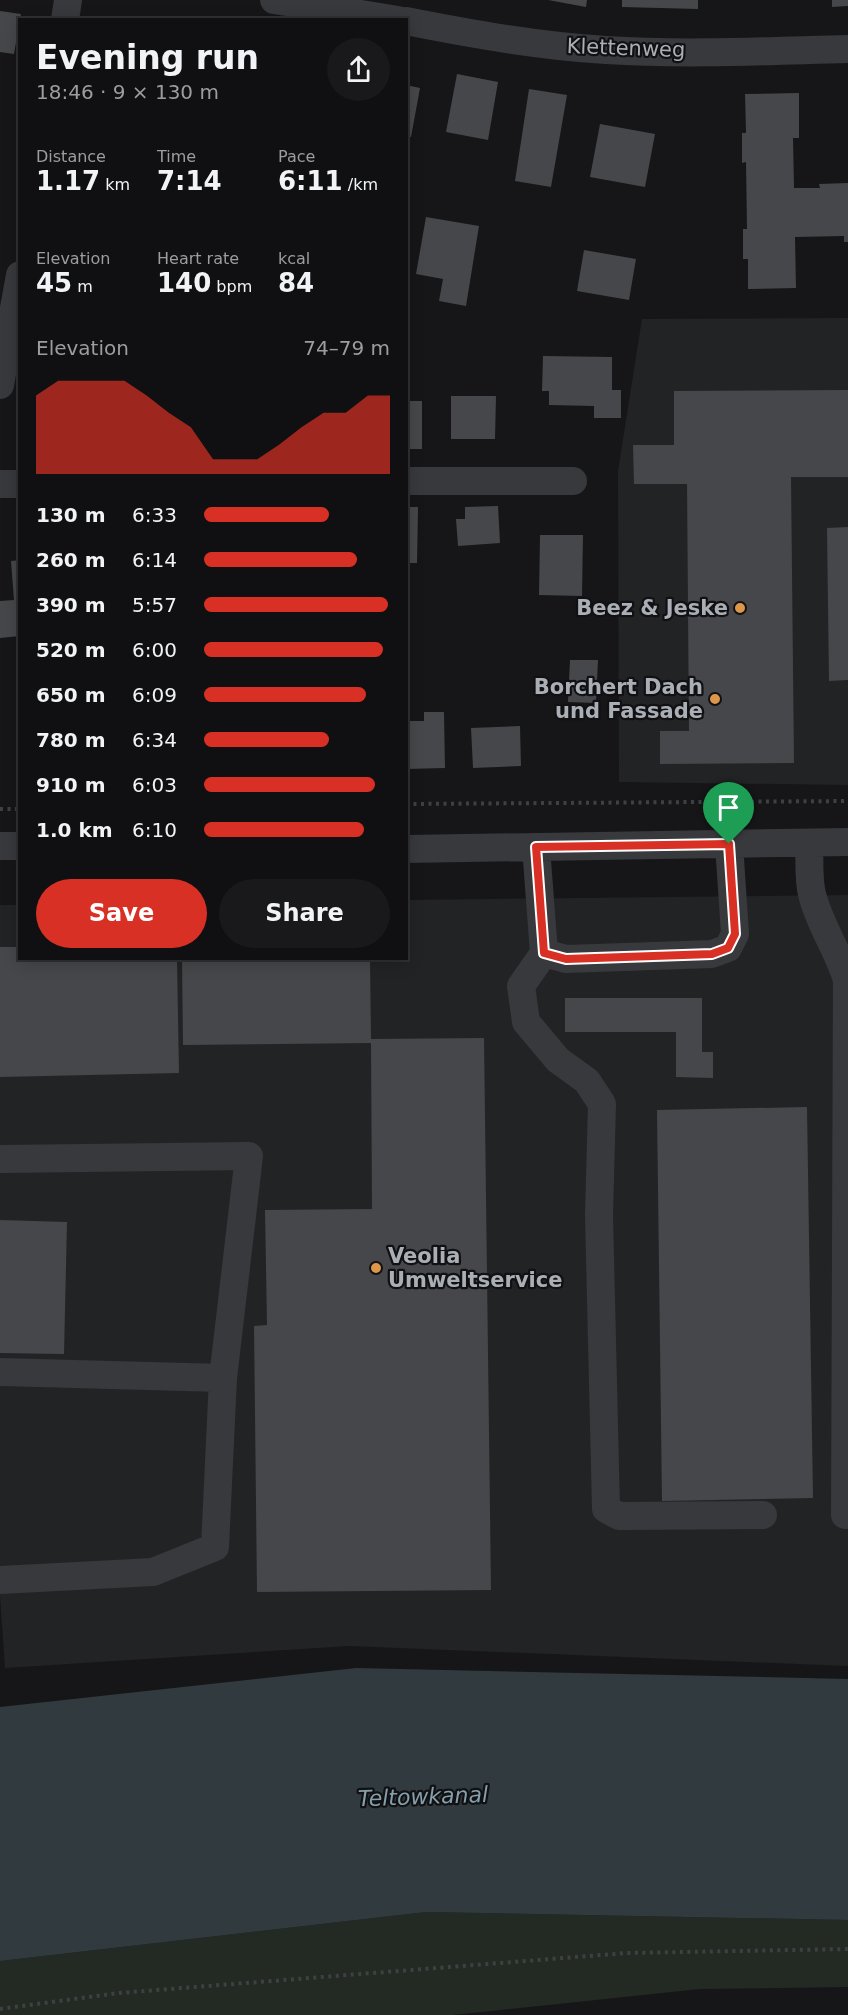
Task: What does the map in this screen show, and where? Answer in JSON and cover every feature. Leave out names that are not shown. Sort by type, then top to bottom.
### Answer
[{"type":"street","points":[[65,18],[68,0]]},
{"type":"street","points":[[274,0],[386,18]]},
{"type":"street","name":"Klettenweg","points":[[408,21],[479,35],[605,50],[660,52],[848,50]]},
{"type":"street","points":[[0,385],[18,286]]},
{"type":"street","points":[[408,481],[573,481]]},
{"type":"street","points":[[0,484],[18,484]]},
{"type":"street","points":[[408,849],[848,842]]},
{"type":"street","points":[[809,843],[811,893],[824,927],[842,962],[847,980],[845,1515]]},
{"type":"street","points":[[544,953],[566,959],[712,954],[728,948],[735,934],[729,844]]},
{"type":"street","points":[[0,846],[18,846]]},
{"type":"street","points":[[536,847],[544,953],[521,986],[526,1022],[558,1060],[587,1081],[602,1104],[599,1215],[606,1509],[619,1516],[763,1515]]},
{"type":"street","points":[[0,1159],[249,1156],[224,1378],[215,1547],[153,1572],[0,1580]]},
{"type":"street","points":[[0,1372],[224,1378]]},
{"type":"path","points":[[408,804],[848,801]]},
{"type":"path","points":[[0,809],[18,808]]},
{"type":"path","points":[[0,2009],[119,1993],[627,1953],[848,1949]]},
{"type":"shaded area","points":[[848,318],[848,785],[619,782],[618,471],[642,319]]},
{"type":"shaded area","points":[[848,895],[848,1666],[349,1646],[5,1668],[0,1596],[0,905],[18,905],[18,960],[408,960],[408,900]]},
{"type":"shaded area","points":[[426,1912],[848,1920],[848,1987],[700,1989],[452,2015],[0,2015],[0,1961]]},
{"type":"water","name":"Teltowkanal","points":[[356,1668],[848,1679],[848,1920],[426,1912],[0,1961],[0,1707]]},
{"type":"building","points":[[548,0],[587,0],[586,7]]},
{"type":"building","points":[[622,0],[698,0],[698,9],[622,7]]},
{"type":"building","points":[[832,0],[848,0],[848,6],[832,7]]},
{"type":"building","points":[[0,11],[21,14],[20,18],[18,18],[14,54],[0,52]]},
{"type":"building","points":[[457,74],[498,82],[488,140],[446,132]]},
{"type":"building","points":[[408,85],[420,88],[411,137],[408,136]]},
{"type":"building","points":[[529,89],[567,95],[551,187],[515,181]]},
{"type":"building","points":[[799,93],[799,138],[793,138],[794,188],[820,188],[819,184],[848,183],[848,242],[844,242],[844,236],[795,237],[796,288],[748,289],[748,259],[743,259],[743,229],[747,229],[746,162],[742,163],[742,133],[746,133],[745,94]]},
{"type":"building","points":[[600,124],[655,134],[645,187],[590,177]]},
{"type":"building","points":[[426,217],[479,226],[466,306],[439,301],[443,279],[416,274]]},
{"type":"building","points":[[584,250],[636,259],[629,300],[577,291]]},
{"type":"building","points":[[543,356],[612,357],[612,390],[621,390],[621,418],[594,418],[594,406],[549,405],[549,391],[542,391]]},
{"type":"building","name":"Beez & Jeske","points":[[848,390],[848,477],[791,477],[794,763],[660,764],[660,731],[689,731],[687,484],[634,484],[633,445],[674,445],[674,391]]},
{"type":"building","points":[[451,396],[496,396],[495,439],[451,439]]},
{"type":"building","points":[[408,401],[422,401],[422,449],[408,449]]},
{"type":"building","points":[[498,506],[500,543],[458,546],[456,519],[465,519],[465,507]]},
{"type":"building","points":[[408,507],[418,507],[417,563],[408,563]]},
{"type":"building","points":[[848,527],[848,680],[829,681],[827,528]]},
{"type":"building","points":[[540,535],[583,535],[582,596],[539,595]]},
{"type":"building","points":[[18,560],[18,636],[0,638],[0,601],[14,600],[11,561]]},
{"type":"building","points":[[570,660],[598,660],[596,703],[568,702]]},
{"type":"building","points":[[424,712],[444,712],[445,768],[408,769],[408,721],[424,721]]},
{"type":"building","points":[[520,726],[521,766],[473,768],[471,728]]},
{"type":"building","points":[[0,947],[18,947],[18,960],[177,960],[179,1073],[0,1077]]},
{"type":"building","name":"Veolia Umweltservice","points":[[182,960],[370,960],[371,1039],[484,1038],[491,1590],[257,1592],[254,1326],[267,1325],[265,1210],[372,1209],[371,1043],[183,1045]]},
{"type":"building","points":[[565,998],[702,998],[702,1052],[713,1052],[713,1078],[676,1077],[676,1032],[565,1032]]},
{"type":"building","points":[[807,1107],[813,1498],[662,1501],[657,1110]]},
{"type":"building","points":[[0,1220],[67,1222],[64,1354],[0,1353]]},
{"type":"place","name":"Beez & Jeske","points":[[740,608]]},
{"type":"place","name":"Borchert Dach und Fassade","points":[[715,699]]},
{"type":"place","name":"Veolia Umweltservice","points":[[376,1268]]},
{"type":"route","points":[[729,844],[735,934],[728,948],[712,954],[566,959],[544,953],[536,847],[729,844]]}]
